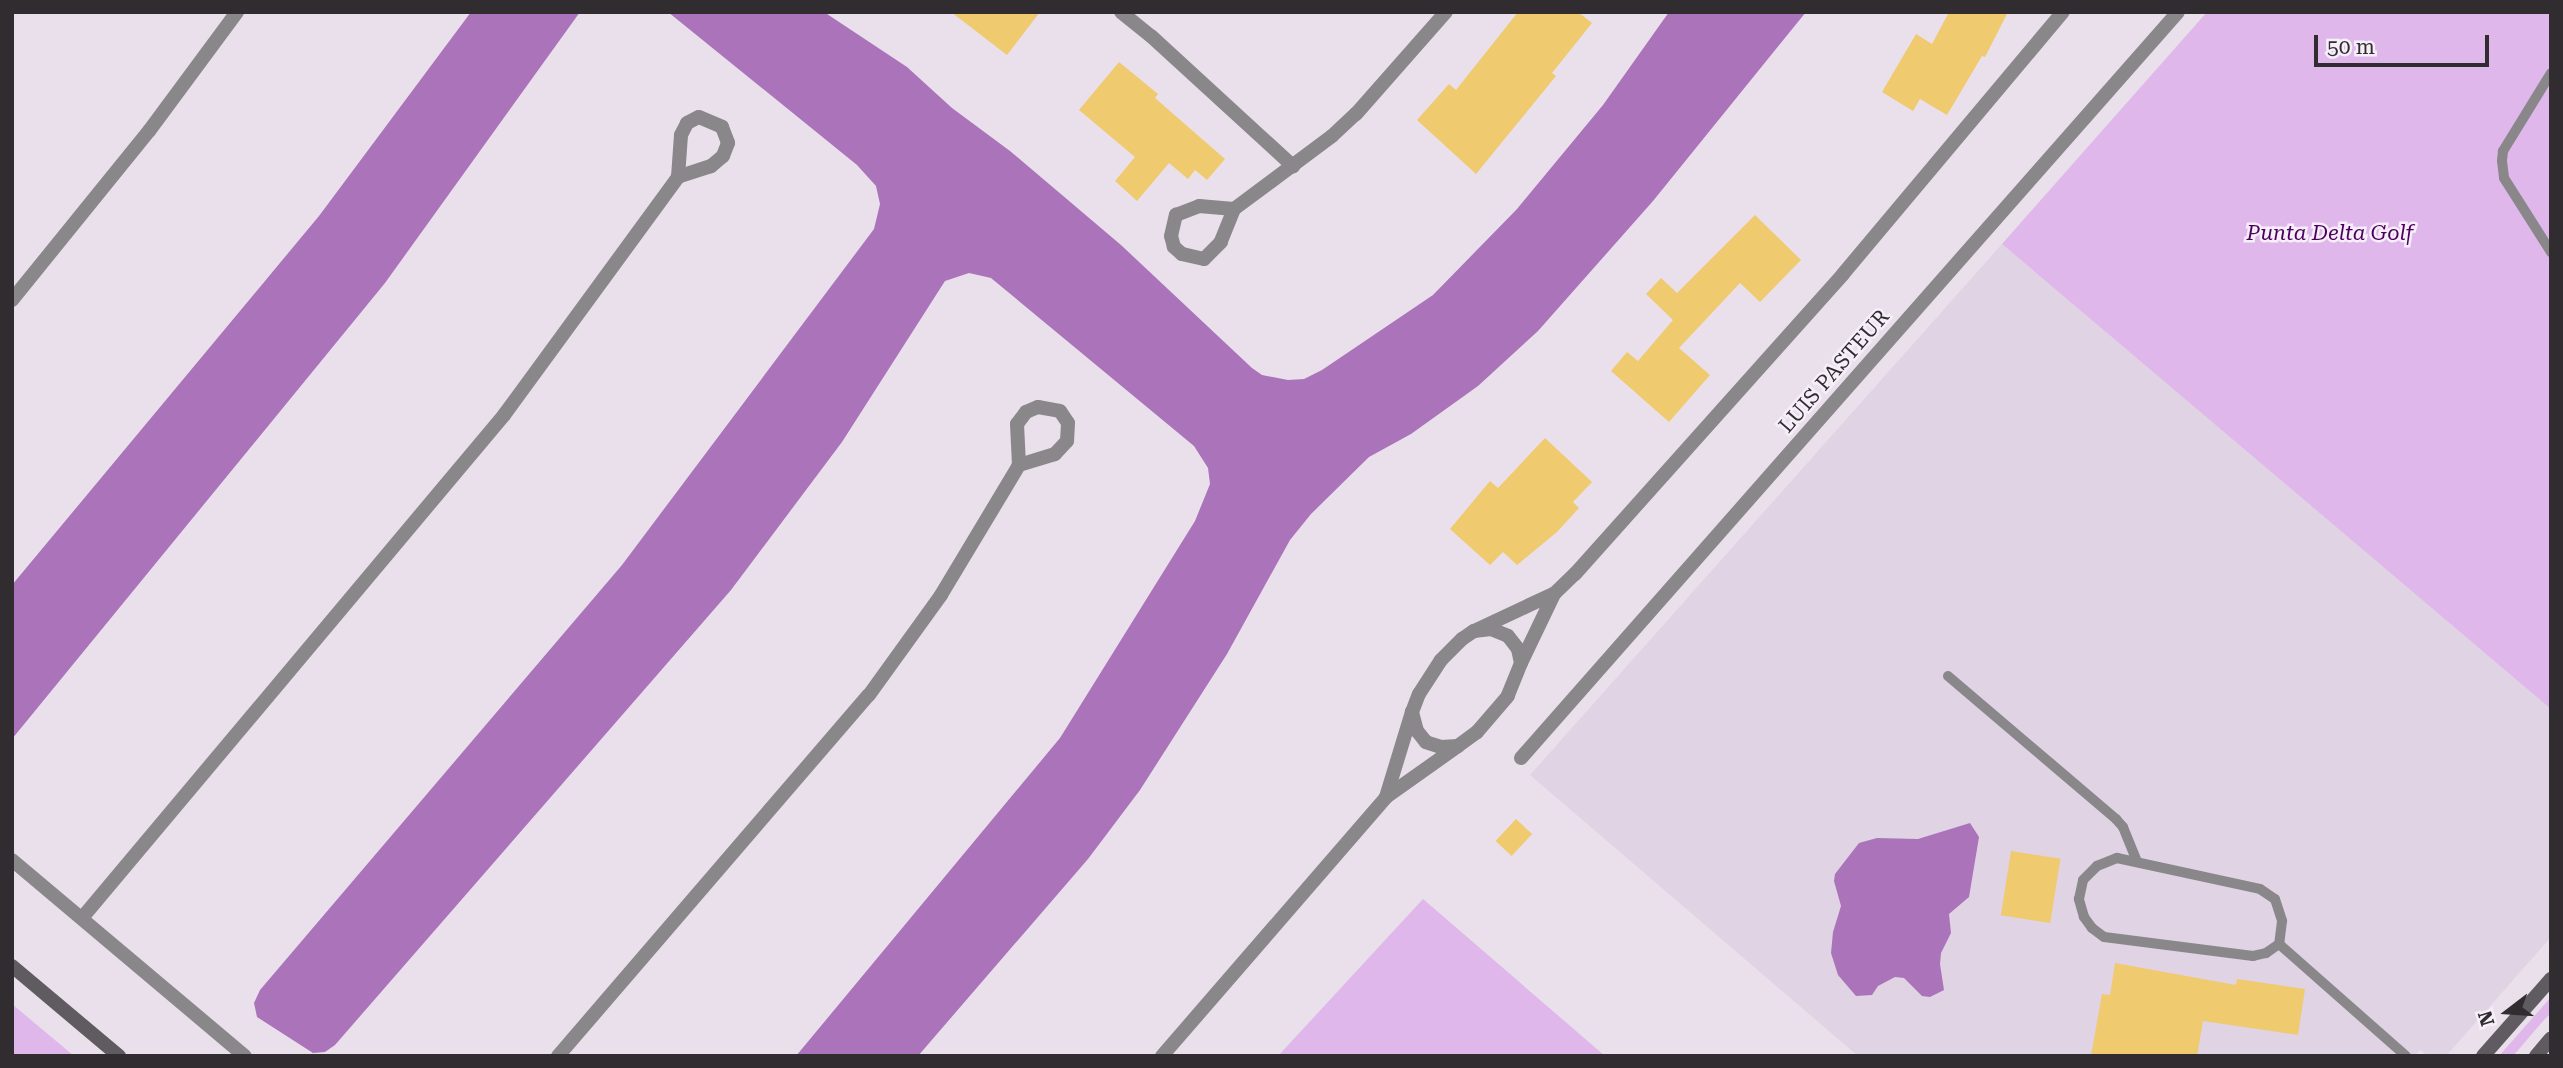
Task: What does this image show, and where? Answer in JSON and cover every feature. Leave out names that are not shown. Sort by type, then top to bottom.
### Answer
[{"type":"street","points":[[12,300],[149,131],[237,12]]},
{"type":"street","points":[[1121,12],[1151,36],[1293,166]]},
{"type":"street","points":[[1234,209],[1199,206],[1185,209],[1176,215],[1172,225],[1174,247],[1192,258],[1204,258],[1213,253],[1221,242],[1234,209],[1293,166],[1356,114],[1446,12]]},
{"type":"street","points":[[1386,796],[1419,694],[1441,660],[1474,631],[1555,593],[1575,574],[1843,274],[2063,12]]},
{"type":"street","name":"LUIS PASTEUR","points":[[1521,758],[2178,12]]},
{"type":"street","points":[[82,918],[488,436],[678,177]]},
{"type":"street","points":[[558,1056],[869,695],[941,596],[1019,466],[1017,424],[1021,418],[1026,412],[1038,407],[1060,411],[1069,423],[1067,441],[1055,454],[1019,466]]},
{"type":"street","points":[[1162,1056],[1386,796],[1477,732],[1508,696],[1555,593]]},
{"type":"street","points":[[1474,631],[1491,629],[1508,636],[1518,649],[1521,663]]},
{"type":"street","points":[[1412,712],[1417,730],[1426,742],[1441,747],[1458,746]]},
{"type":"street","points":[[12,860],[245,1056]]},
{"type":"street","points":[[12,966],[119,1056]]},
{"type":"street","points":[[2483,1056],[2551,978]]},
{"type":"street","points":[[2536,1056],[2551,1038]]},
{"type":"lane","points":[[2551,73],[2503,151],[2502,161],[2504,178],[2551,252]]},
{"type":"lane","points":[[1948,676],[2116,818],[2126,833],[2137,862]]},
{"type":"lane","points":[[2117,858],[2260,888],[2275,899],[2282,921],[2279,944],[2266,953],[2253,956],[2104,937],[2092,929],[2084,917],[2079,899],[2083,880],[2097,866],[2117,858]]},
{"type":"lane","points":[[2279,944],[2406,1056]]},
{"type":"shaded area","points":[[471,12],[580,12],[385,283],[12,739],[12,585],[319,216]]},
{"type":"shaded area","points":[[668,12],[824,12],[907,67],[952,108],[1010,151],[1121,245],[1252,368],[1262,375],[1288,380],[1304,379],[1322,370],[1433,295],[1517,209],[1603,105],[1669,12],[1806,12],[1653,201],[1538,331],[1478,386],[1411,434],[1369,457],[1311,514],[1290,540],[1227,654],[1140,790],[1088,859],[918,1056],[796,1056],[1060,738],[1195,521],[1210,484],[1208,468],[1194,446],[991,278],[969,273],[945,281],[842,442],[731,590],[335,1045],[325,1052],[313,1053],[257,1017],[254,1003],[260,990],[622,565],[874,229],[880,204],[876,186],[857,165]]},
{"type":"shaded area","points":[[2002,244],[2551,709],[2551,937],[2446,1056],[2428,1056],[2420,1050],[2414,1056],[1858,1056],[1530,775]]},
{"type":"shaded area","points":[[1970,823],[1979,837],[1969,897],[1949,914],[1951,933],[1941,953],[1940,964],[1944,990],[1930,997],[1922,996],[1904,978],[1895,977],[1878,986],[1872,995],[1856,996],[1838,975],[1831,953],[1833,932],[1841,906],[1834,881],[1835,874],[1859,843],[1877,838],[1918,839]]},
{"type":"green space","name":"Punta Delta Golf","points":[[2207,12],[2551,12],[2551,709],[2002,244]]},
{"type":"green space","points":[[1423,899],[1605,1056],[1278,1056]]},
{"type":"green space","points":[[2551,997],[2551,1013],[2513,1056],[2499,1056]]},
{"type":"green space","points":[[12,1004],[74,1056],[12,1056]]},
{"type":"building","points":[[951,12],[1040,12],[1007,55]]},
{"type":"building","points":[[1518,12],[1578,12],[1592,23],[1552,73],[1556,76],[1476,174],[1417,120],[1449,84],[1456,90]]},
{"type":"building","points":[[1949,12],[2008,12],[1985,57],[1982,56],[1947,115],[1920,99],[1913,111],[1882,92],[1916,34],[1932,44]]},
{"type":"building","points":[[1119,62],[1158,94],[1155,98],[1225,159],[1207,180],[1195,170],[1188,179],[1169,163],[1137,201],[1115,181],[1135,157],[1079,110]]},
{"type":"building","points":[[1755,215],[1801,260],[1760,302],[1740,283],[1679,348],[1710,375],[1669,422],[1611,371],[1627,352],[1638,361],[1673,320],[1646,294],[1661,278],[1677,293]]},
{"type":"building","points":[[1545,438],[1592,482],[1573,502],[1579,508],[1557,532],[1517,565],[1503,552],[1490,565],[1450,529],[1490,481],[1498,488]]},
{"type":"building","points":[[1516,819],[1532,834],[1512,856],[1496,841]]},
{"type":"building","points":[[2011,851],[2060,859],[2050,923],[2001,915]]},
{"type":"building","points":[[2115,963],[2236,985],[2237,979],[2305,989],[2298,1035],[2203,1021],[2197,1056],[2091,1056],[2102,994],[2110,995]]}]
